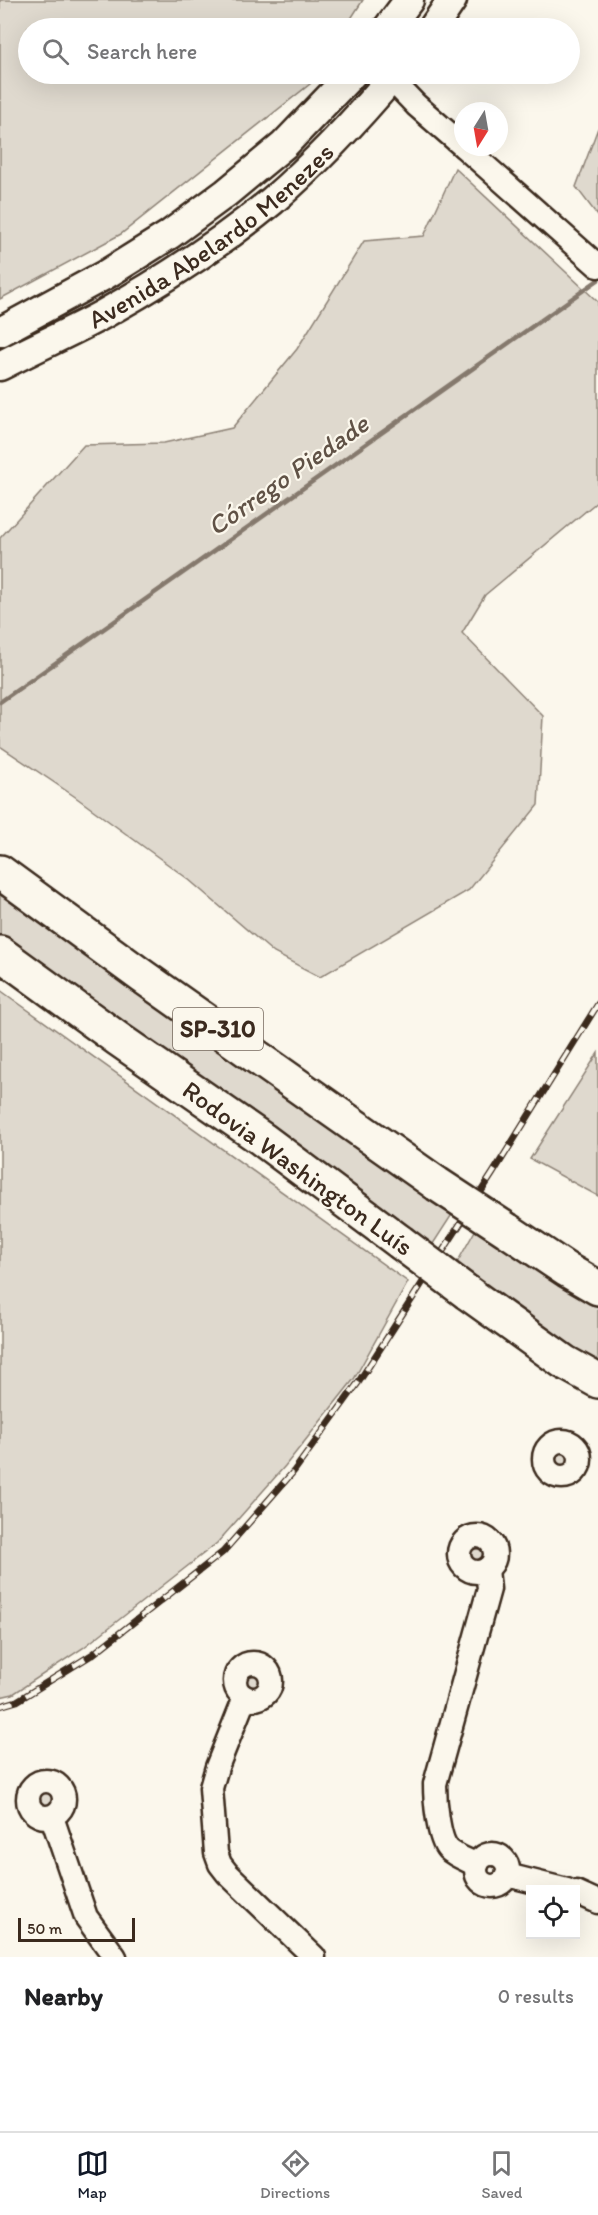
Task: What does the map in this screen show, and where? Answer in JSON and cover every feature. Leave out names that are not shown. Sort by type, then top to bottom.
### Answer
[{"type":"highway","name":"SP-310","points":[[0,872],[142,976],[437,1184],[598,1288]]},
{"type":"highway","name":"Rodovia Washington Luís","points":[[0,953],[118,1040],[262,1139],[564,1362],[598,1382]]},
{"type":"main road","points":[[396,18],[409,0]]},
{"type":"main road","points":[[440,18],[452,0]]},
{"type":"main road","name":"Avenida Abelardo Menezes","points":[[0,332],[105,275],[169,235],[284,146],[343,84]]},
{"type":"main road","name":"Avenida Abelardo Menezes","points":[[0,366],[100,316],[158,282],[222,239],[272,201],[319,158],[386,84]]},
{"type":"street","points":[[399,84],[416,105],[454,137]]},
{"type":"street","points":[[475,156],[593,262]]},
{"type":"street","points":[[487,1569],[489,1589],[435,1784],[436,1806],[444,1844],[452,1852],[477,1865],[486,1855],[500,1856],[505,1861],[507,1875],[547,1885]]},
{"type":"street","points":[[245,1697],[211,1788],[218,1859],[227,1873],[314,1957]]},
{"type":"street","points":[[52,1817],[86,1917],[115,1957]]},
{"type":"street","points":[[580,1894],[598,1902]]},
{"type":"shaded area","points":[[0,0],[363,0],[351,18],[18,18],[18,84],[310,84],[121,234],[0,299]]},
{"type":"shaded area","points":[[598,128],[598,216],[576,187]]},
{"type":"shaded area","points":[[455,168],[598,302],[598,501],[485,595],[462,633],[543,716],[538,805],[469,890],[320,977],[274,953],[188,879],[74,796],[0,746],[0,538],[84,445],[164,443],[232,428],[297,349],[364,241],[424,236]]},
{"type":"shaded area","points":[[0,883],[453,1213],[431,1247],[0,940]]},
{"type":"shaded area","points":[[0,990],[408,1282],[354,1379],[285,1466],[217,1543],[83,1648],[13,1694],[0,1697]]},
{"type":"shaded area","points":[[598,1053],[598,1196],[530,1159]]},
{"type":"shaded area","points":[[476,1229],[598,1300],[598,1370],[453,1270]]},
{"type":"shaded area","points":[[562,1450],[569,1453],[572,1460],[569,1467],[562,1470],[555,1467],[552,1460],[555,1453]]},
{"type":"shaded area","points":[[477,1544],[484,1547],[487,1554],[484,1561],[477,1564],[470,1561],[467,1554],[470,1547]]},
{"type":"shaded area","points":[[253,1671],[260,1674],[263,1681],[260,1688],[253,1691],[246,1688],[243,1681],[246,1674]]},
{"type":"shaded area","points":[[46,1790],[53,1793],[56,1800],[53,1807],[46,1810],[39,1807],[36,1800],[39,1793]]},
{"type":"waterway","name":"Córrego Piedade","points":[[0,702],[598,280]]},
{"type":"railway","points":[[0,1706],[17,1701],[93,1654],[223,1552],[294,1471],[358,1383],[598,1004]]}]
